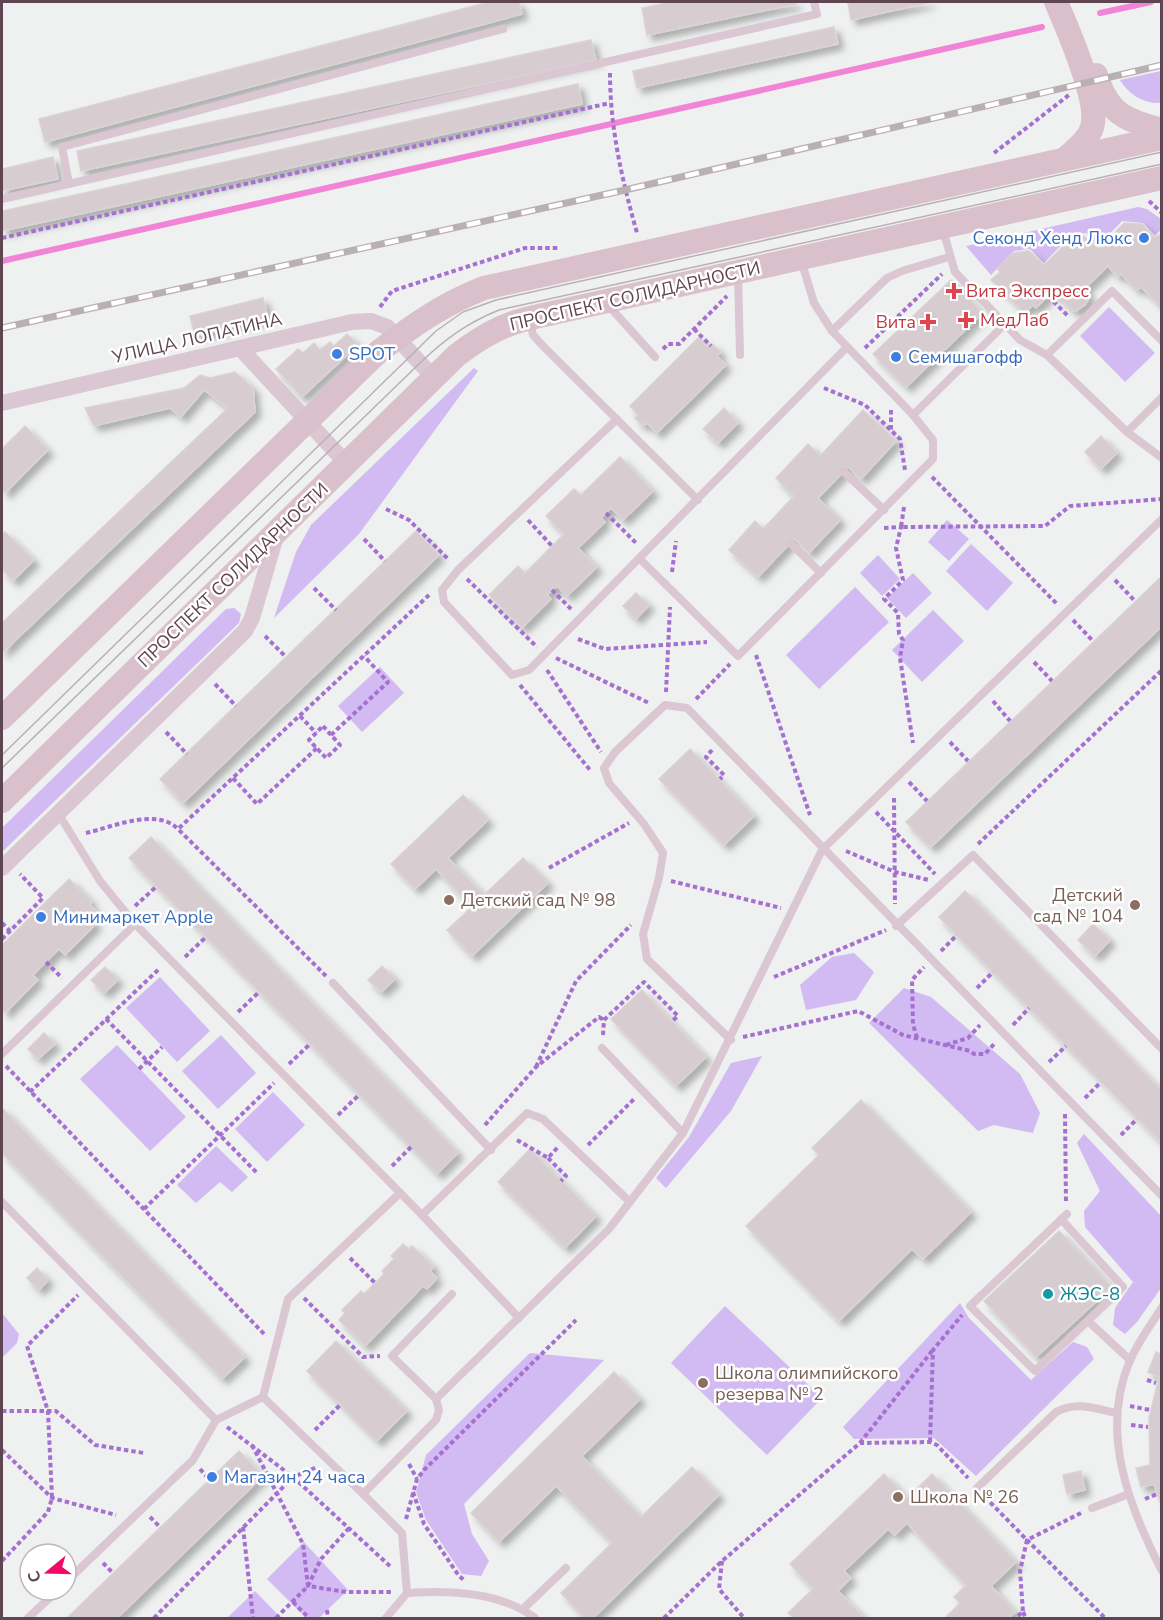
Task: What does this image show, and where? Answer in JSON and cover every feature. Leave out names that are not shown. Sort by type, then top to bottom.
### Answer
[{"type":"main road","points":[[1056,2],[1100,105],[1161,130]]},
{"type":"main road","points":[[1065,159],[1084,142],[1100,105],[1071,2]]},
{"type":"main road","points":[[2,718],[307,422],[397,338],[452,301],[484,288],[1161,138]]},
{"type":"main road","name":"ПРОСПЕКТ СОЛИДАРНОСТИ","points":[[2,801],[457,355],[481,337],[504,324],[604,302],[734,282],[801,258],[1161,178]]},
{"type":"street","name":"УЛИЦА ЛОПАТИНА","points":[[2,403],[352,322],[371,321],[387,327],[434,378]]},
{"type":"street","points":[[240,348],[346,464]]},
{"type":"street","points":[[2,868],[245,631],[252,618],[279,530]]},
{"type":"lane","points":[[2,199],[610,63],[817,14],[813,2]]},
{"type":"lane","points":[[69,184],[62,147],[503,29]]},
{"type":"lane","points":[[942,225],[955,272],[1020,340],[1047,355],[1127,432],[1161,458]]},
{"type":"lane","points":[[643,556],[670,590],[738,656],[933,459],[933,440],[913,415],[832,331],[814,303],[801,258]]},
{"type":"lane","points":[[832,331],[887,278],[902,271],[951,261]]},
{"type":"lane","points":[[734,282],[740,289],[740,355]]},
{"type":"lane","points":[[1047,355],[1112,291],[1161,341]]},
{"type":"lane","points":[[604,302],[655,357]]},
{"type":"lane","points":[[530,318],[534,335],[538,340],[698,500]]},
{"type":"lane","points":[[913,415],[1005,324]]},
{"type":"lane","points":[[617,419],[458,570],[442,590],[444,602],[512,675],[529,670],[847,347]]},
{"type":"lane","points":[[1127,432],[1161,397]]},
{"type":"lane","points":[[843,471],[884,510]]},
{"type":"lane","points":[[436,1399],[609,1229],[684,1133],[731,1040],[753,985],[793,912],[825,846],[1161,519]]},
{"type":"lane","points":[[790,543],[821,573]]},
{"type":"lane","points":[[731,1040],[647,959],[643,934],[659,878],[663,853],[644,824],[609,783],[604,768],[615,752],[665,705],[687,708],[825,846],[896,926],[1161,1196]]},
{"type":"lane","points":[[58,813],[100,881],[135,924],[422,1215],[519,1318]]},
{"type":"lane","points":[[896,926],[973,855],[1161,1049]]},
{"type":"lane","points":[[2,1054],[135,924]]},
{"type":"lane","points":[[333,982],[491,1150]]},
{"type":"lane","points":[[602,1048],[684,1133]]},
{"type":"lane","points":[[422,1215],[527,1113],[543,1119],[630,1202]]},
{"type":"lane","points":[[78,1570],[193,1460],[216,1420],[263,1397],[288,1299],[400,1193]]},
{"type":"lane","points":[[2,1203],[216,1420]]},
{"type":"lane","points":[[1064,1216],[1123,1287],[1035,1371],[970,1306],[1064,1216]]},
{"type":"lane","points":[[363,1494],[436,1420],[439,1410],[436,1399],[392,1356],[452,1294]]},
{"type":"lane","points":[[1161,1307],[1130,1360],[1122,1381],[1116,1413],[1116,1439],[1129,1494],[1142,1532],[1161,1571]]},
{"type":"lane","points":[[1088,1321],[1130,1360]]},
{"type":"lane","points":[[263,1397],[402,1533],[408,1583],[407,1593],[386,1618]]},
{"type":"lane","points":[[977,1488],[1056,1412],[1067,1406],[1080,1405],[1116,1413]]},
{"type":"lane","points":[[1092,1508],[1129,1494]]},
{"type":"lane","points":[[523,1609],[566,1569]]},
{"type":"lane","points":[[407,1593],[440,1590],[501,1601],[523,1609],[535,1618]]},
{"type":"lane","points":[[28,1618],[45,1602]]},
{"type":"path","points":[[610,63],[610,104],[617,149],[639,240]]},
{"type":"path","points":[[986,159],[1070,95]]},
{"type":"path","points":[[2,238],[610,104]]},
{"type":"path","points":[[1146,199],[1161,213]]},
{"type":"path","points":[[855,357],[951,261]]},
{"type":"path","points":[[655,357],[668,344],[679,344],[734,282]]},
{"type":"path","points":[[1048,296],[1077,325]]},
{"type":"path","points":[[694,329],[711,346]]},
{"type":"path","points":[[811,383],[865,405],[900,439],[907,486]]},
{"type":"path","points":[[924,469],[1094,641]]},
{"type":"path","points":[[865,529],[1045,525],[1070,506],[1161,499]]},
{"type":"path","points":[[386,509],[409,520],[458,570]]},
{"type":"path","points":[[520,512],[552,546]]},
{"type":"path","points":[[606,513],[643,556]]},
{"type":"path","points":[[665,705],[670,590],[678,520]]},
{"type":"path","points":[[901,527],[896,548],[903,580],[884,599],[898,613],[899,634],[903,640],[900,658],[916,758]]},
{"type":"path","points":[[364,539],[385,561]]},
{"type":"path","points":[[443,567],[447,558]]},
{"type":"path","points":[[1107,572],[1135,601]]},
{"type":"path","points":[[314,588],[336,610]]},
{"type":"path","points":[[552,590],[580,618]]},
{"type":"path","points":[[178,829],[432,592]]},
{"type":"path","points":[[566,633],[605,649],[722,641]]},
{"type":"path","points":[[265,636],[286,657]]},
{"type":"path","points":[[752,643],[811,817]]},
{"type":"path","points":[[1024,653],[1052,681]]},
{"type":"path","points":[[331,735],[388,682],[364,656]]},
{"type":"path","points":[[687,708],[738,656]]},
{"type":"path","points":[[540,659],[608,762]]},
{"type":"path","points":[[973,855],[975,847],[1161,670]]},
{"type":"path","points":[[512,675],[595,775]]},
{"type":"path","points":[[215,684],[236,706]]},
{"type":"path","points":[[984,692],[1010,721]]},
{"type":"path","points":[[300,716],[316,733]]},
{"type":"path","points":[[323,726],[331,735],[340,745],[326,758],[309,740],[323,726]]},
{"type":"path","points":[[166,732],[187,754]]},
{"type":"path","points":[[942,733],[968,761]]},
{"type":"path","points":[[233,778],[258,804],[317,748]]},
{"type":"path","points":[[706,757],[724,775],[720,779]]},
{"type":"path","points":[[901,772],[927,801]]},
{"type":"path","points":[[753,985],[896,926],[894,779]]},
{"type":"path","points":[[868,804],[944,883]]},
{"type":"path","points":[[72,836],[155,818],[169,820],[333,982]]},
{"type":"path","points":[[549,868],[627,824]]},
{"type":"path","points":[[825,846],[895,873],[944,883]]},
{"type":"path","points":[[2,939],[43,898],[20,873]]},
{"type":"path","points":[[659,878],[793,912]]},
{"type":"path","points":[[126,913],[157,886]]},
{"type":"path","points":[[536,1067],[576,981],[652,903]]},
{"type":"path","points":[[2,923],[10,931]]},
{"type":"path","points":[[30,1092],[106,1019],[206,937]]},
{"type":"path","points":[[46,962],[71,987]]},
{"type":"path","points":[[918,1038],[913,1024],[912,980],[919,972]]},
{"type":"path","points":[[967,998],[993,972]]},
{"type":"path","points":[[602,1048],[604,1020],[644,982],[678,1016],[672,1021]]},
{"type":"path","points":[[230,1020],[259,992]]},
{"type":"path","points":[[1002,1035],[1029,1008]]},
{"type":"path","points":[[731,1040],[858,1011],[903,1035],[970,1051],[974,1054],[986,1053],[993,1046]]},
{"type":"path","points":[[476,1135],[536,1067],[599,1017],[604,1020]]},
{"type":"path","points":[[106,1019],[258,1174]]},
{"type":"path","points":[[945,1045],[968,1038],[976,1030]]},
{"type":"path","points":[[144,1209],[310,1044]]},
{"type":"path","points":[[1039,1072],[1066,1046]]},
{"type":"path","points":[[139,1069],[162,1047]]},
{"type":"path","points":[[2,1054],[5,1066],[276,1346]]},
{"type":"path","points":[[1074,1108],[1101,1082]]},
{"type":"path","points":[[579,1154],[643,1091]]},
{"type":"path","points":[[331,1123],[359,1095]]},
{"type":"path","points":[[1064,1216],[1065,1098]]},
{"type":"path","points":[[1111,1145],[1137,1119]]},
{"type":"path","points":[[506,1134],[548,1158],[566,1176],[561,1180]]},
{"type":"path","points":[[548,1158],[565,1140]]},
{"type":"path","points":[[383,1176],[411,1148]]},
{"type":"path","points":[[341,1249],[375,1283]]},
{"type":"path","points":[[2,1561],[48,1512],[52,1498],[48,1411],[27,1346],[85,1288]]},
{"type":"path","points":[[297,1292],[363,1357],[392,1356]]},
{"type":"path","points":[[664,1618],[722,1561],[860,1443],[970,1306]]},
{"type":"path","points":[[402,1533],[417,1479],[424,1470],[576,1320]]},
{"type":"path","points":[[930,1442],[933,1350]]},
{"type":"path","points":[[1147,1380],[1156,1383]]},
{"type":"path","points":[[306,1439],[340,1405]]},
{"type":"path","points":[[2,1411],[56,1411],[95,1445],[144,1453]]},
{"type":"path","points":[[216,1420],[293,1477],[408,1583]]},
{"type":"path","points":[[860,1443],[930,1442],[937,1445],[1105,1618]]},
{"type":"path","points":[[252,1445],[303,1544],[308,1586]]},
{"type":"path","points":[[2,1450],[52,1498],[131,1519]]},
{"type":"path","points":[[154,1618],[293,1477],[329,1461]]},
{"type":"path","points":[[413,1492],[424,1524],[459,1576],[467,1581]]},
{"type":"path","points":[[1145,1498],[1157,1494]]},
{"type":"path","points":[[1027,1540],[1092,1508]]},
{"type":"path","points":[[243,1527],[254,1618]]},
{"type":"path","points":[[276,1618],[308,1586],[321,1559],[348,1528]]},
{"type":"path","points":[[1026,1618],[1023,1612],[1020,1571],[1027,1540]]},
{"type":"path","points":[[722,1561],[719,1589],[744,1618]]},
{"type":"path","points":[[308,1586],[346,1592],[407,1593]]},
{"type":"path","points":[[293,1602],[309,1618]]},
{"type":"path","points":[[327,1610],[328,1618]]},
{"type":"path","points":[[1016,1618],[1023,1612]]},
{"type":"shaded area","points":[[1161,71],[1161,103],[1138,98],[1120,80]]},
{"type":"shaded area","points":[[1138,207],[1147,209],[1161,219],[1161,230],[1155,235],[1143,223],[1122,221],[1098,246],[1086,233],[1071,235],[1044,263],[1030,249],[1014,251],[991,275],[966,246]]},
{"type":"shaded area","points":[[1109,307],[1155,353],[1125,382],[1080,336]]},
{"type":"shaded area","points":[[474,368],[478,371],[359,534],[274,618],[296,552],[311,525]]},
{"type":"shaded area","points":[[947,520],[969,539],[949,561],[928,542]]},
{"type":"shaded area","points":[[971,544],[1013,583],[987,611],[946,571]]},
{"type":"shaded area","points":[[878,555],[900,579],[882,596],[860,573]]},
{"type":"shaded area","points":[[913,573],[932,593],[906,618],[887,598]]},
{"type":"shaded area","points":[[855,587],[889,622],[819,689],[786,655]]},
{"type":"shaded area","points":[[234,608],[241,614],[239,623],[2,852],[2,828],[226,609]]},
{"type":"shaded area","points":[[933,610],[964,641],[922,682],[892,650]]},
{"type":"shaded area","points":[[380,667],[404,693],[362,732],[338,706]]},
{"type":"shaded area","points":[[854,953],[874,972],[856,1000],[806,1010],[800,985],[832,957]]},
{"type":"shaded area","points":[[160,977],[210,1031],[177,1062],[126,1008]]},
{"type":"shaded area","points":[[904,988],[931,997],[1020,1074],[1040,1113],[1033,1133],[994,1125],[978,1131],[869,1023]]},
{"type":"shaded area","points":[[221,1035],[256,1073],[218,1109],[182,1071]]},
{"type":"shaded area","points":[[117,1045],[186,1117],[150,1151],[80,1079]]},
{"type":"shaded area","points":[[762,1056],[731,1111],[666,1188],[656,1178],[689,1137],[731,1063]]},
{"type":"shaded area","points":[[273,1092],[305,1125],[267,1162],[235,1129]]},
{"type":"shaded area","points":[[1084,1134],[1161,1216],[1161,1288],[1137,1322],[1125,1334],[1113,1325],[1115,1308],[1133,1282],[1085,1227],[1084,1211],[1100,1191],[1077,1143]]},
{"type":"shaded area","points":[[216,1146],[248,1177],[232,1192],[220,1182],[196,1203],[177,1185]]},
{"type":"shaded area","points":[[960,1303],[969,1318],[1031,1380],[1073,1342],[1087,1347],[1094,1359],[976,1476],[934,1438],[854,1439],[843,1427]]},
{"type":"shaded area","points":[[725,1306],[822,1398],[767,1455],[671,1363]]},
{"type":"shaded area","points":[[2,1313],[19,1334],[17,1343],[2,1358]]},
{"type":"shaded area","points":[[530,1353],[604,1360],[464,1504],[472,1534],[489,1561],[481,1576],[462,1574],[426,1520],[416,1492],[426,1455]]},
{"type":"shaded area","points":[[304,1542],[348,1590],[319,1618],[306,1618],[267,1579]]},
{"type":"shaded area","points":[[255,1591],[281,1618],[227,1618],[251,1595]]},
{"type":"building","points":[[489,2],[519,2],[522,14],[45,142],[39,119]]},
{"type":"building","points":[[671,2],[795,2],[796,4],[647,35],[642,8]]},
{"type":"building","points":[[931,2],[851,20],[848,3]]},
{"type":"building","points":[[834,27],[838,44],[637,88],[633,71]]},
{"type":"building","points":[[591,40],[596,60],[81,171],[77,151]]},
{"type":"building","points":[[578,84],[582,104],[2,231],[2,211]]},
{"type":"building","points":[[53,157],[58,179],[2,191],[2,169]]},
{"type":"building","points":[[1124,223],[1142,224],[1155,237],[1162,234],[1162,307],[1141,287],[1137,290],[1121,274],[1118,277],[1108,266],[1085,288],[1090,297],[1085,305],[1076,311],[1073,311],[1053,291],[1036,308],[1033,305],[1025,313],[991,280],[1000,272],[997,269],[1013,253],[1029,251],[1044,265],[1072,238],[1084,236],[1099,249]]},
{"type":"building","points":[[951,280],[983,313],[906,387],[873,354]]},
{"type":"building","points":[[263,298],[268,318],[195,336],[190,316]]},
{"type":"building","points":[[347,334],[358,345],[302,397],[276,369],[298,349],[303,353],[314,343],[320,350],[330,342],[334,346]]},
{"type":"building","points":[[699,337],[709,347],[712,344],[721,352],[717,356],[726,365],[657,433],[647,423],[643,426],[635,418],[638,415],[630,406]]},
{"type":"building","points":[[235,372],[253,388],[255,412],[2,653],[2,623],[228,408],[204,390],[181,417],[170,408],[94,426],[85,408],[184,388],[200,375],[210,378]]},
{"type":"building","points":[[724,408],[738,423],[718,443],[703,429]]},
{"type":"building","points":[[863,410],[896,441],[861,479],[848,467],[818,498],[840,520],[809,553],[794,539],[758,577],[729,550],[755,521],[763,529],[794,496],[776,478],[808,444],[820,456]]},
{"type":"building","points":[[25,426],[48,450],[5,493],[2,489],[2,449]]},
{"type":"building","points":[[1101,436],[1117,453],[1101,469],[1085,452]]},
{"type":"building","points":[[620,457],[653,491],[623,520],[611,508],[601,518],[605,522],[578,548],[597,567],[567,596],[557,586],[547,595],[551,599],[522,628],[489,595],[518,566],[525,573],[564,534],[546,516],[574,489],[581,495]]},
{"type":"building","points":[[416,531],[439,555],[183,803],[160,779]]},
{"type":"building","points":[[5,532],[34,560],[13,581],[2,569],[2,535]]},
{"type":"building","points":[[1162,576],[1162,626],[931,847],[906,822]]},
{"type":"building","points":[[636,593],[649,605],[636,619],[623,606]]},
{"type":"building","points":[[690,749],[754,816],[724,845],[659,779]]},
{"type":"building","points":[[463,795],[488,820],[448,858],[484,895],[523,858],[548,883],[472,956],[447,930],[472,907],[436,869],[415,889],[391,864]]},
{"type":"building","points":[[151,837],[458,1153],[437,1174],[129,858]]},
{"type":"building","points":[[69,879],[92,902],[89,904],[96,911],[90,918],[96,924],[65,955],[59,949],[33,975],[38,980],[5,1013],[2,1009],[2,945]]},
{"type":"building","points":[[965,891],[1162,1091],[1162,1143],[939,917]]},
{"type":"building","points":[[1093,924],[1110,940],[1095,956],[1078,940]]},
{"type":"building","points":[[382,966],[395,979],[381,992],[368,980]]},
{"type":"building","points":[[105,967],[118,980],[104,993],[91,980]]},
{"type":"building","points":[[642,990],[706,1057],[676,1086],[611,1019]]},
{"type":"building","points":[[44,1033],[55,1044],[38,1059],[28,1049]]},
{"type":"building","points":[[861,1100],[971,1212],[923,1259],[912,1249],[839,1321],[746,1226],[819,1155],[812,1148]]},
{"type":"building","points":[[2,1108],[245,1357],[222,1379],[2,1153]]},
{"type":"building","points":[[530,1149],[596,1216],[565,1248],[498,1182]]},
{"type":"building","name":"ЖЭС-8","points":[[1059,1231],[1112,1287],[1036,1357],[984,1301]]},
{"type":"building","points":[[403,1244],[409,1249],[412,1246],[434,1267],[430,1271],[437,1278],[427,1289],[423,1286],[365,1346],[339,1320],[345,1313],[342,1310],[361,1291],[364,1294],[384,1274],[382,1271],[394,1259],[391,1256]]},
{"type":"building","points":[[37,1268],[48,1280],[39,1290],[27,1278]]},
{"type":"building","points":[[336,1341],[407,1411],[377,1441],[307,1371]]},
{"type":"building","points":[[1156,1352],[1162,1355],[1162,1507],[1154,1484],[1141,1487],[1136,1468],[1150,1465],[1149,1418],[1159,1377],[1148,1372]]},
{"type":"building","points":[[614,1372],[640,1399],[582,1456],[641,1517],[692,1467],[719,1495],[593,1618],[585,1618],[561,1593],[612,1543],[556,1486],[499,1542],[471,1513]]},
{"type":"building","points":[[239,1451],[263,1476],[117,1618],[67,1618]]},
{"type":"building","points":[[1081,1471],[1085,1490],[1067,1494],[1063,1475]]},
{"type":"building","points":[[884,1474],[907,1498],[932,1474],[1016,1562],[991,1586],[1015,1612],[1008,1618],[945,1618],[960,1603],[954,1597],[966,1585],[907,1523],[895,1535],[888,1529],[844,1571],[851,1578],[838,1591],[864,1618],[794,1618],[788,1613],[813,1589],[790,1564]]},
{"type":"waterway","points":[[1100,13],[1151,2]]},
{"type":"waterway","points":[[2,261],[1042,27]]},
{"type":"tram line","points":[[2,755],[436,331],[463,312],[496,300],[1162,152]]},
{"type":"tram line","points":[[2,768],[438,346],[477,320],[499,310],[1162,164]]},
{"type":"railway","points":[[2,328],[625,190],[1162,65]]},
{"type":"place","name":"Секонд Хенд Люкс","points":[[1144,238]]},
{"type":"place","name":"Вита Экспресс","points":[[954,291]]},
{"type":"place","name":"МедЛаб","points":[[966,320]]},
{"type":"place","name":"Вита","points":[[928,322]]},
{"type":"place","name":"SPOT","points":[[337,354]]},
{"type":"place","name":"Семишагофф","points":[[896,357]]},
{"type":"place","name":"Детский сад № 98","points":[[449,900]]},
{"type":"place","name":"Детский сад № 104","points":[[1135,905]]},
{"type":"place","name":"Минимаркет Apple","points":[[41,917]]},
{"type":"place","name":"ЖЭС-8","points":[[1048,1294]]},
{"type":"place","name":"Школа олимпийского резерва № 2","points":[[703,1383]]},
{"type":"place","name":"Магазин 24 часа","points":[[212,1477]]},
{"type":"place","name":"Школа № 26","points":[[898,1497]]}]
